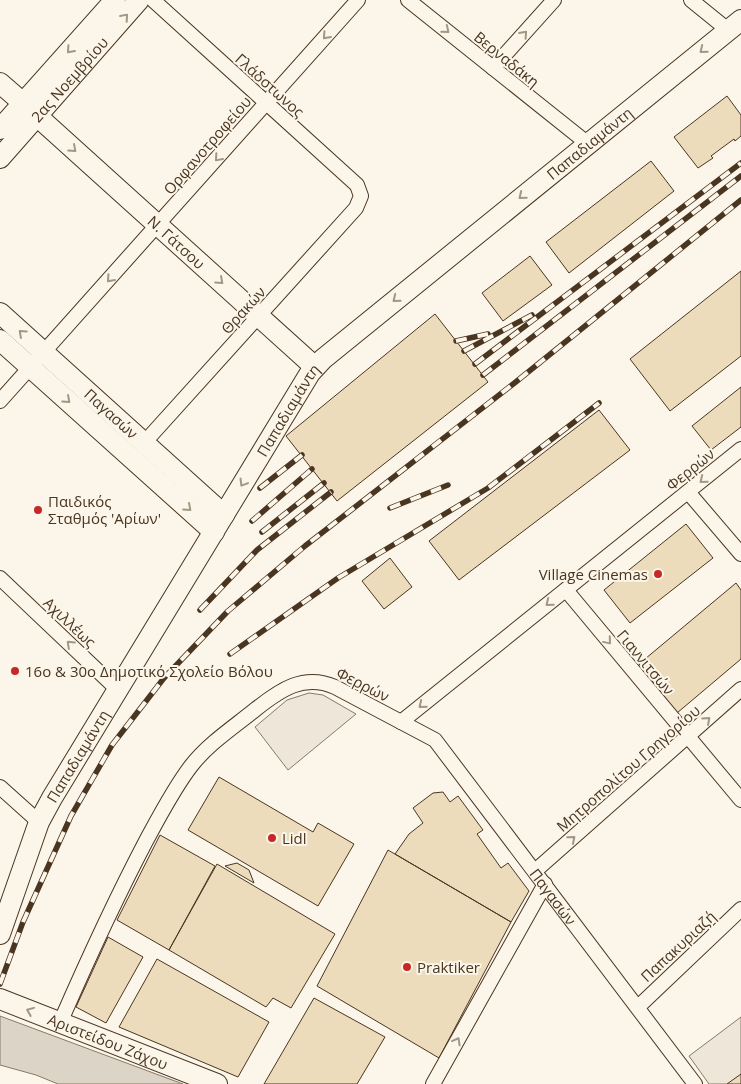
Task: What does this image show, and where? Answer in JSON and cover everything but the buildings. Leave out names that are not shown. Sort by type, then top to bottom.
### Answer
[{"type":"street","name":"2ας Νοεμβρίου","points":[[0,158],[30,110],[114,0]]},
{"type":"street","name":"2ας Νοεμβρίου","points":[[0,129],[30,110],[140,0]]},
{"type":"street","name":"Γλάδστωνος","points":[[153,0],[356,185],[361,196]]},
{"type":"street","name":"Ορφανοτροφείου","points":[[0,401],[358,0]]},
{"type":"street","name":"Βερναδάκη","points":[[408,0],[587,143]]},
{"type":"street","points":[[493,68],[554,0]]},
{"type":"street","points":[[691,0],[734,25]]},
{"type":"street","name":"Παπαδιαμάντη","points":[[0,934],[39,822],[52,798],[314,367],[734,25]]},
{"type":"street","name":"Ν. Γάτσου","points":[[0,83],[314,367]]},
{"type":"street","name":"Θρακών","points":[[144,443],[356,208],[361,196]]},
{"type":"street","name":"Παγασών","points":[[0,313],[37,360],[214,532]]},
{"type":"street","name":"Παγασών","points":[[0,340],[37,360],[144,443],[224,515]]},
{"type":"street","name":"Φερρών","points":[[60,1023],[105,922],[155,824],[190,767],[211,745],[284,689],[305,682],[330,684],[401,722],[741,449]]},
{"type":"street","points":[[688,492],[741,554]]},
{"type":"street","name":"Αχιλλέως","points":[[0,578],[118,690]]},
{"type":"street","name":"Γιαννιτσών","points":[[566,590],[741,800]]},
{"type":"street","name":"Μητροπολίτου Γρηγορίου","points":[[535,871],[741,689]]},
{"type":"street","name":"Παγασών","points":[[401,722],[435,740],[695,1084]]},
{"type":"street","points":[[0,787],[39,822]]},
{"type":"street","points":[[433,1084],[545,884]]},
{"type":"street","name":"Παπακυριαζή","points":[[638,1007],[741,910]]},
{"type":"street","name":"Αριστείδου Ζάχου","points":[[0,999],[217,1084]]},
{"type":"shaded area","points":[[309,693],[323,695],[356,714],[288,770],[255,727],[287,700]]},
{"type":"shaded area","points":[[0,1016],[183,1084],[58,1084],[36,1075],[0,1065]]},
{"type":"shaded area","points":[[741,1017],[741,1084],[709,1084],[689,1056]]},
{"type":"railway","points":[[475,364],[741,163]]},
{"type":"railway","points":[[483,375],[741,176]]},
{"type":"railway","points":[[0,984],[23,922],[71,816],[112,745],[164,678],[228,611],[305,546],[517,381],[741,200]]},
{"type":"railway","points":[[464,351],[532,315]]},
{"type":"railway","points":[[456,341],[488,334]]},
{"type":"railway","points":[[230,654],[338,578],[488,488],[599,403]]},
{"type":"railway","points":[[260,488],[302,455]]},
{"type":"railway","points":[[252,521],[312,469]]},
{"type":"railway","points":[[262,532],[324,483]]},
{"type":"railway","points":[[390,508],[448,485]]},
{"type":"railway","points":[[200,610],[257,550],[331,492]]},
{"type":"place","name":"Παιδικός Σταθμός 'Αρίων'","points":[[38,510]]},
{"type":"place","name":"Village Cinemas","points":[[658,574]]},
{"type":"place","name":"16ο & 30ο Δημοτικό Σχολείο Βόλου","points":[[15,671]]},
{"type":"place","name":"Lidl","points":[[272,838]]},
{"type":"place","name":"Praktiker","points":[[407,967]]}]
